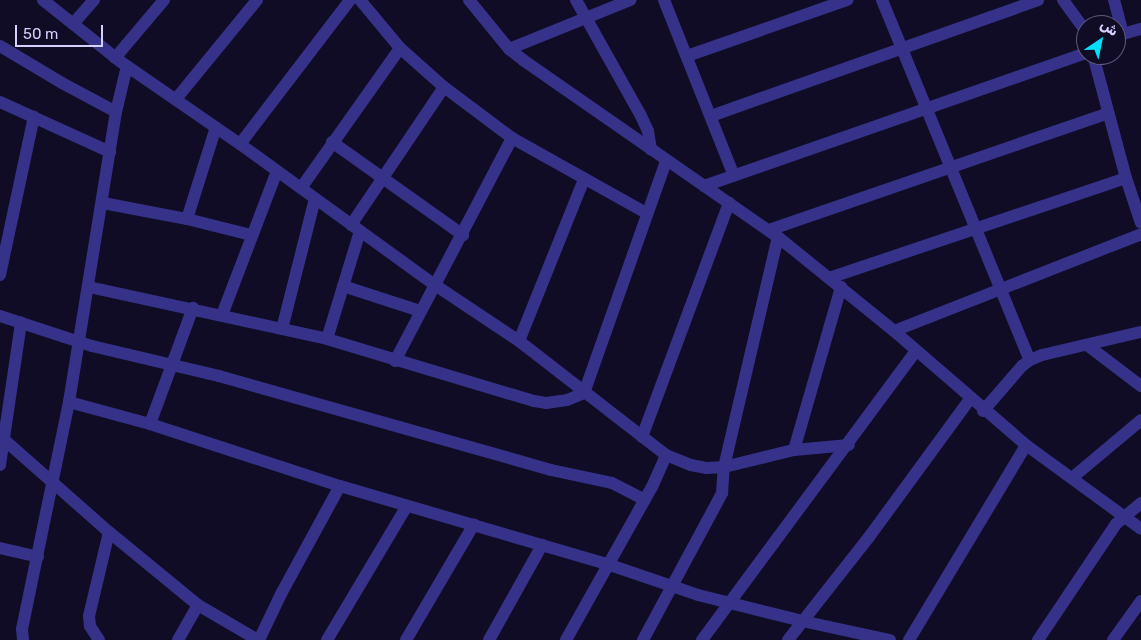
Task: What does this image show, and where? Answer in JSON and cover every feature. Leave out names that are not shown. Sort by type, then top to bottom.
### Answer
[{"type":"street","points":[[43,0],[115,58],[240,144],[435,285],[518,341],[666,455],[690,465],[707,468],[724,467],[794,450],[849,444]]},
{"type":"street","points":[[73,24],[94,0]]},
{"type":"street","points":[[115,58],[164,0]]},
{"type":"street","points":[[176,99],[257,0]]},
{"type":"street","points":[[240,144],[350,0]]},
{"type":"street","points":[[360,0],[400,48],[444,87],[512,138],[646,214]]},
{"type":"street","points":[[469,0],[509,49],[666,161],[773,233],[894,331],[983,411],[1026,445],[1141,529]]},
{"type":"street","points":[[576,0],[641,116],[648,131],[651,150]]},
{"type":"street","points":[[509,49],[630,0]]},
{"type":"street","points":[[664,0],[712,116],[734,176]]},
{"type":"street","points":[[687,56],[848,0]]},
{"type":"street","points":[[882,0],[1030,360]]},
{"type":"street","points":[[712,116],[1038,0]]},
{"type":"street","points":[[1063,0],[1076,18]]},
{"type":"street","points":[[1114,0],[1117,15]]},
{"type":"street","points":[[1126,33],[1141,29]]},
{"type":"street","points":[[0,46],[116,112]]},
{"type":"street","points":[[301,188],[400,48]]},
{"type":"street","points":[[704,186],[1076,56]]},
{"type":"street","points":[[1096,65],[1126,178],[1141,223]]},
{"type":"street","points":[[20,639],[38,557],[51,481],[69,402],[103,203],[116,112],[127,66]]},
{"type":"street","points":[[327,339],[343,286],[356,228],[383,179],[444,87]]},
{"type":"street","points":[[0,102],[110,152]]},
{"type":"street","points":[[773,233],[1108,113]]},
{"type":"street","points":[[0,275],[34,118]]},
{"type":"street","points":[[187,219],[216,127]]},
{"type":"street","points":[[395,361],[420,311],[463,235],[512,138]]},
{"type":"street","points":[[332,142],[463,235]]},
{"type":"street","points":[[89,287],[327,339],[395,361],[546,403],[567,400],[584,393],[666,161]]},
{"type":"street","points":[[222,315],[277,171]]},
{"type":"street","points":[[829,278],[1126,178]]},
{"type":"street","points":[[518,341],[584,179]]},
{"type":"street","points":[[282,329],[315,199]]},
{"type":"street","points":[[103,203],[187,219],[251,235]]},
{"type":"street","points":[[642,437],[728,203]]},
{"type":"street","points":[[643,640],[716,506],[723,487],[724,467],[773,233]]},
{"type":"street","points":[[894,331],[1141,234]]},
{"type":"street","points":[[343,286],[420,311]]},
{"type":"street","points":[[794,450],[841,287]]},
{"type":"street","points":[[150,424],[192,308]]},
{"type":"street","points":[[0,316],[79,341],[263,388],[551,470],[612,483],[645,500]]},
{"type":"street","points":[[0,465],[2,438],[20,323]]},
{"type":"street","points":[[983,411],[1022,366],[1030,360],[1042,355],[1141,332]]},
{"type":"street","points":[[1087,346],[1141,386]]},
{"type":"street","points":[[702,640],[916,351]]},
{"type":"street","points":[[788,640],[869,536],[970,399]]},
{"type":"street","points":[[69,402],[150,424],[340,486],[607,564],[672,587],[802,621],[849,636],[890,640]]},
{"type":"street","points":[[1072,478],[1141,420]]},
{"type":"street","points":[[2,438],[109,532],[198,605],[253,639],[281,594],[340,486]]},
{"type":"street","points":[[909,640],[1026,445]]},
{"type":"street","points":[[566,640],[607,564],[645,500],[666,455]]},
{"type":"street","points":[[1038,640],[1123,516],[1141,503]]},
{"type":"street","points":[[327,640],[407,506]]},
{"type":"street","points":[[406,640],[474,524]]},
{"type":"street","points":[[99,640],[90,626],[88,616],[109,532]]},
{"type":"street","points":[[489,640],[542,545]]},
{"type":"street","points":[[0,548],[38,557]]},
{"type":"street","points":[[1113,640],[1141,601]]},
{"type":"street","points":[[178,640],[198,605]]}]
